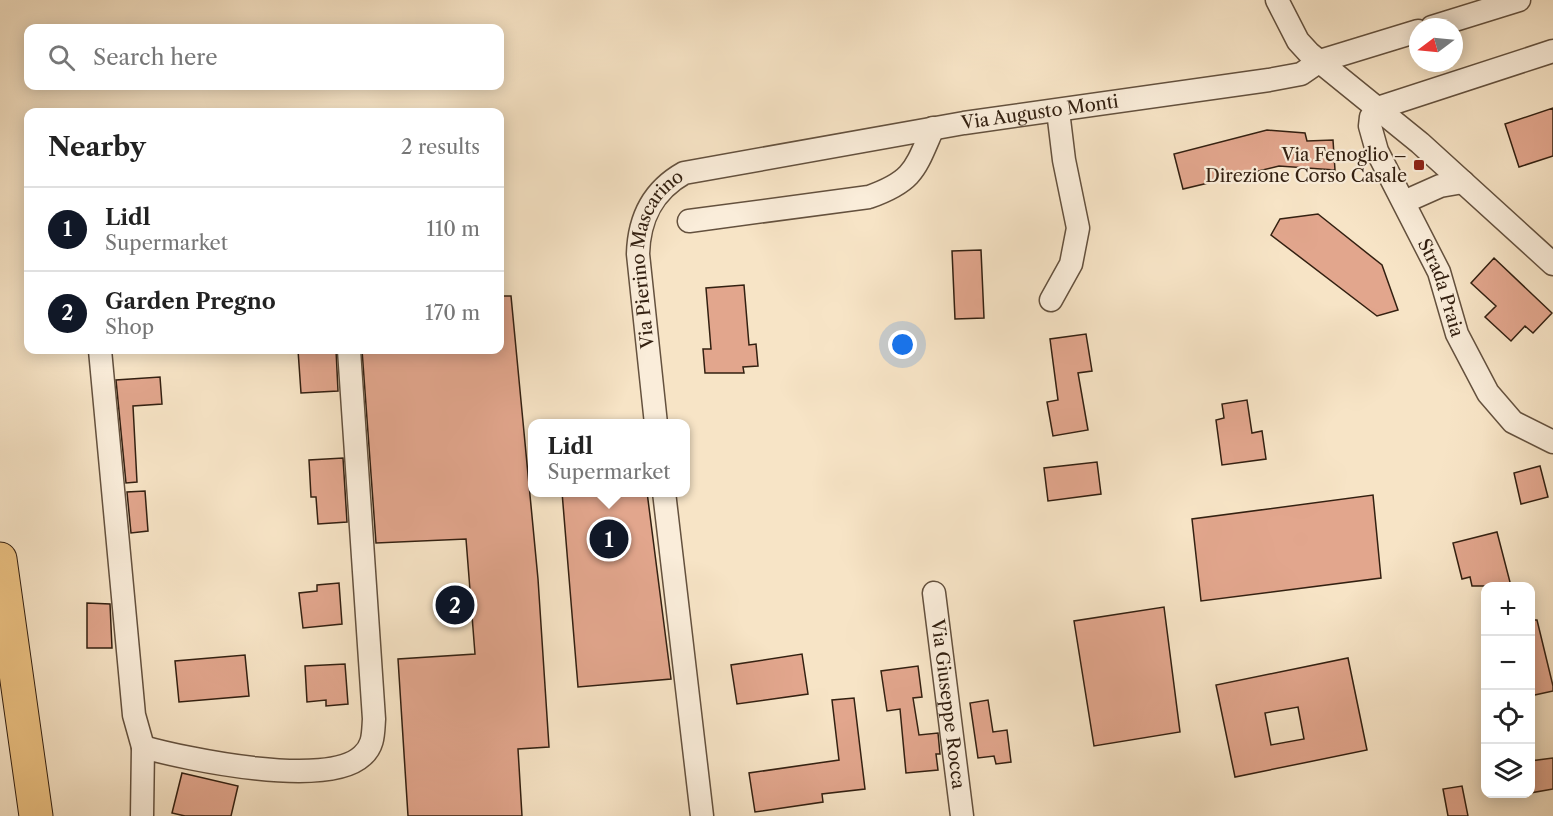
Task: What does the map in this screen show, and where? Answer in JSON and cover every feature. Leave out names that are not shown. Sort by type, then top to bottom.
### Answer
[{"type":"highway","points":[[0,559],[36,816]]},
{"type":"street","points":[[1277,0],[1298,41],[1463,182],[1553,264]]},
{"type":"street","points":[[1461,18],[1519,0]]},
{"type":"street","name":"Via Augusto Monti","points":[[933,128],[1300,74],[1320,61],[1409,34]]},
{"type":"street","points":[[1378,108],[1553,51]]},
{"type":"street","name":"Strada Praia","points":[[1378,108],[1371,117],[1370,126],[1377,151],[1439,272],[1457,334],[1488,393],[1513,422],[1553,442]]},
{"type":"street","points":[[1051,300],[1071,264],[1078,228],[1064,159],[1058,111]]},
{"type":"street","points":[[689,221],[869,197],[891,189],[913,173],[933,128]]},
{"type":"street","name":"Via Pierino Mascarino","points":[[656,419],[638,254],[639,232],[643,219],[659,191],[684,173],[701,169],[933,128]]},
{"type":"street","points":[[1404,202],[1440,186],[1463,182]]},
{"type":"street","points":[[100,354],[134,715],[142,747],[142,816]]},
{"type":"street","points":[[142,747],[183,758],[256,769],[313,770],[343,766],[361,758],[372,744],[374,718],[349,354]]},
{"type":"street","points":[[665,497],[702,816]]},
{"type":"street","name":"Via Giuseppe Rocca","points":[[934,592],[962,816]]},
{"type":"building","points":[[1553,108],[1553,156],[1519,167],[1505,124]]},
{"type":"building","points":[[1267,130],[1305,133],[1307,141],[1333,140],[1335,170],[1279,166],[1183,189],[1174,154]]},
{"type":"building","points":[[1318,214],[1382,265],[1398,310],[1377,316],[1271,235],[1280,219]]},
{"type":"building","points":[[981,250],[984,318],[955,319],[952,251]]},
{"type":"building","points":[[1494,258],[1552,313],[1533,333],[1525,326],[1511,341],[1485,317],[1496,306],[1471,283]]},
{"type":"building","points":[[744,285],[749,345],[756,344],[758,366],[743,367],[744,373],[705,373],[703,349],[711,349],[706,288]]},
{"type":"building","points":[[504,296],[511,296],[528,474],[528,497],[530,497],[538,579],[549,747],[518,749],[522,816],[408,816],[398,659],[475,654],[466,539],[376,543],[362,354],[504,354]]},
{"type":"building","points":[[1086,334],[1092,371],[1078,373],[1088,430],[1053,436],[1047,402],[1058,400],[1050,339]]},
{"type":"building","points":[[298,354],[336,354],[338,391],[301,393]]},
{"type":"building","points":[[160,377],[162,404],[133,406],[137,482],[126,483],[116,380]]},
{"type":"building","points":[[1247,400],[1252,433],[1262,431],[1266,459],[1222,465],[1216,420],[1224,418],[1222,404]]},
{"type":"building","points":[[343,458],[347,522],[318,524],[316,497],[311,497],[309,460]]},
{"type":"building","points":[[1097,462],[1101,494],[1048,501],[1044,468]]},
{"type":"building","points":[[1540,466],[1548,497],[1521,504],[1514,473]]},
{"type":"building","points":[[145,491],[148,531],[131,533],[127,492]]},
{"type":"building","points":[[1373,495],[1381,578],[1201,601],[1192,519]]},
{"type":"building","points":[[562,497],[648,497],[671,679],[578,687]]},
{"type":"building","points":[[1497,532],[1510,582],[1481,582],[1481,586],[1472,586],[1470,577],[1462,579],[1453,543]]},
{"type":"building","points":[[339,583],[342,624],[303,628],[299,593],[317,591],[317,585]]},
{"type":"building","points":[[87,603],[110,604],[112,648],[87,648]]},
{"type":"building","points":[[1164,607],[1180,732],[1094,746],[1074,621]]},
{"type":"building","points":[[1535,620],[1537,620],[1553,691],[1535,695]]},
{"type":"building","points":[[802,654],[808,694],[737,704],[731,665]]},
{"type":"building","points":[[245,655],[249,696],[179,702],[175,661]]},
{"type":"building","points":[[1348,658],[1367,750],[1235,777],[1216,685]],"holes":[[[1298,707],[1304,739],[1271,745],[1265,713]]]},
{"type":"building","points":[[345,664],[348,704],[326,706],[326,700],[307,702],[305,666]]},
{"type":"building","points":[[918,666],[922,697],[913,698],[919,735],[938,733],[940,754],[936,754],[938,770],[906,773],[900,709],[887,711],[881,671]]},
{"type":"building","points":[[854,698],[865,789],[822,794],[823,802],[755,812],[749,773],[839,760],[832,700]]},
{"type":"building","points":[[988,700],[993,732],[1007,730],[1011,762],[996,764],[994,756],[978,758],[970,703]]},
{"type":"building","points":[[1553,758],[1553,789],[1535,792],[1535,760]]},
{"type":"building","points":[[182,773],[238,786],[231,816],[185,816],[172,813]]},
{"type":"building","points":[[1462,786],[1468,816],[1448,816],[1443,789]]},
{"type":"place","name":"Via Fenoglio – Direzione Corso Casale","points":[[1419,165]]},
{"type":"place","name":"Lidl","points":[[609,539]]},
{"type":"place","name":"Garden Pregno","points":[[455,605]]}]
